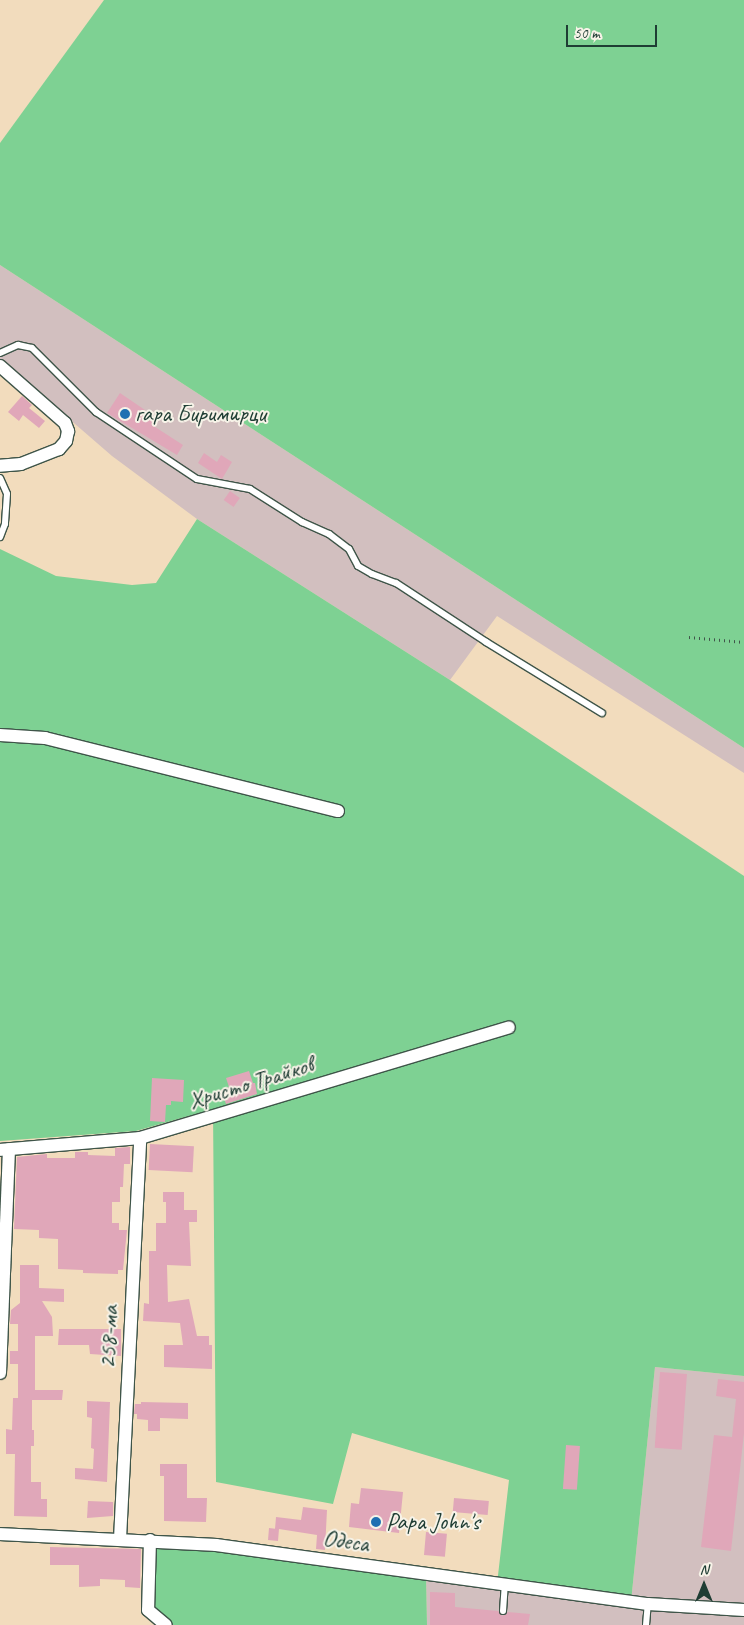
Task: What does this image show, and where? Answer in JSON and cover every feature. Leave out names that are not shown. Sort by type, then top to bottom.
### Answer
[{"type":"street","points":[[0,366],[66,423],[68,431],[66,441],[59,449],[21,464],[0,466]]},
{"type":"street","points":[[0,735],[45,738],[338,811]]},
{"type":"street","name":"Христо Трайков","points":[[4,1149],[140,1138],[509,1027]]},
{"type":"street","name":"258-ма","points":[[120,1539],[140,1138]]},
{"type":"street","points":[[0,1373],[4,1149]]},
{"type":"street","name":"Одеса","points":[[0,1534],[150,1540],[216,1545],[648,1604],[744,1610]]},
{"type":"street","points":[[150,1540],[148,1610],[166,1625]]},
{"type":"lane","points":[[0,353],[18,345],[32,348],[96,412],[198,479],[250,489],[302,522],[329,534],[349,549],[358,566],[372,574],[396,583],[486,642],[602,713]]},
{"type":"lane","points":[[0,478],[8,494],[5,524],[0,536]]},
{"type":"lane","points":[[503,1611],[505,1585]]},
{"type":"lane","points":[[646,1625],[648,1604]]},
{"type":"path","points":[[690,637],[744,642]]},
{"type":"shaded area","points":[[0,265],[744,748],[744,773],[497,616],[450,680],[197,519],[112,456],[0,359]]},
{"type":"shaded area","points":[[655,1367],[744,1376],[744,1625],[427,1625],[426,1574],[631,1602]]},
{"type":"green space","points":[[104,0],[744,0],[744,748],[0,265],[0,143]]},
{"type":"green space","points":[[197,519],[450,680],[744,876],[744,1376],[655,1367],[631,1602],[497,1584],[509,1480],[352,1433],[333,1504],[216,1482],[213,1109],[136,1131],[0,1141],[0,549],[56,576],[132,585],[156,583]]},
{"type":"green space","points":[[150,1540],[426,1574],[427,1625],[166,1625],[148,1610]]},
{"type":"building","name":"гара Биримирци","points":[[120,393],[145,410],[143,414],[155,421],[152,425],[183,445],[177,455],[107,413]]},
{"type":"building","points":[[22,396],[32,405],[29,408],[45,421],[39,428],[23,415],[19,421],[8,412]]},
{"type":"building","points":[[204,453],[217,462],[221,455],[232,462],[222,479],[198,463]]},
{"type":"building","points":[[230,491],[240,498],[234,507],[224,500]]},
{"type":"building","points":[[249,1071],[253,1083],[255,1083],[257,1094],[226,1104],[221,1090],[229,1087],[226,1078]]},
{"type":"building","points":[[152,1078],[184,1080],[183,1102],[171,1101],[171,1105],[166,1105],[165,1122],[150,1121]]},
{"type":"building","points":[[150,1144],[194,1146],[193,1172],[149,1170]]},
{"type":"building","points":[[130,1147],[130,1164],[124,1164],[123,1187],[120,1187],[120,1202],[112,1202],[112,1223],[119,1223],[119,1230],[127,1230],[123,1270],[118,1270],[118,1274],[83,1273],[83,1270],[58,1269],[58,1239],[39,1238],[39,1230],[14,1229],[17,1157],[47,1154],[47,1158],[75,1158],[75,1152],[88,1152],[88,1155],[115,1156],[115,1148]]},
{"type":"building","points":[[163,1192],[184,1192],[184,1210],[197,1210],[197,1222],[189,1222],[191,1266],[167,1265],[168,1302],[189,1299],[197,1336],[209,1336],[209,1345],[212,1345],[212,1369],[164,1367],[164,1345],[183,1345],[180,1323],[143,1321],[144,1303],[149,1304],[149,1251],[156,1251],[156,1223],[166,1223],[166,1202],[163,1202]]},
{"type":"building","points":[[20,1265],[39,1265],[39,1288],[64,1289],[64,1302],[42,1301],[52,1317],[53,1336],[35,1336],[35,1390],[63,1390],[62,1400],[32,1400],[34,1446],[31,1446],[31,1482],[41,1482],[41,1499],[47,1499],[47,1517],[14,1516],[15,1454],[6,1454],[6,1429],[12,1430],[13,1398],[18,1398],[18,1364],[10,1364],[10,1351],[18,1351],[18,1324],[10,1324],[11,1310],[20,1303]]},
{"type":"building","points":[[59,1329],[121,1329],[121,1356],[90,1354],[89,1345],[58,1345]]},
{"type":"building","points":[[660,1372],[687,1374],[682,1450],[655,1448]]},
{"type":"building","points":[[718,1379],[744,1382],[744,1433],[731,1551],[701,1547],[714,1435],[732,1437],[736,1399],[716,1396]]},
{"type":"building","points":[[87,1401],[110,1402],[107,1482],[75,1479],[75,1468],[93,1469],[94,1449],[91,1448],[92,1418],[87,1417]]},
{"type":"building","points":[[141,1402],[188,1403],[188,1419],[160,1418],[160,1431],[148,1431],[148,1420],[137,1419],[137,1414],[134,1414],[135,1404],[141,1404]]},
{"type":"building","points":[[566,1445],[580,1446],[577,1490],[563,1489]]},
{"type":"building","points":[[160,1464],[187,1464],[187,1498],[207,1498],[206,1522],[164,1521],[164,1476],[160,1476]]},
{"type":"building","points":[[361,1488],[403,1492],[399,1533],[349,1527],[351,1503],[359,1504]]},
{"type":"building","points":[[454,1498],[489,1501],[488,1515],[453,1512]]},
{"type":"building","points":[[88,1501],[113,1502],[113,1516],[87,1518]]},
{"type":"building","points":[[303,1507],[327,1510],[325,1550],[316,1549],[317,1535],[279,1529],[278,1541],[268,1540],[269,1528],[275,1529],[276,1517],[301,1520]]},
{"type":"building","points":[[426,1532],[447,1534],[445,1557],[424,1555]]},
{"type":"building","points":[[50,1547],[141,1549],[140,1588],[125,1587],[125,1580],[100,1579],[100,1586],[79,1587],[79,1565],[50,1565]]},
{"type":"building","points":[[430,1592],[455,1593],[455,1607],[498,1611],[502,1616],[508,1612],[530,1614],[528,1625],[430,1625]]},
{"type":"place","name":"гара Биримирци","points":[[125,414]]},
{"type":"place","name":"Papa John's","points":[[376,1522]]}]
